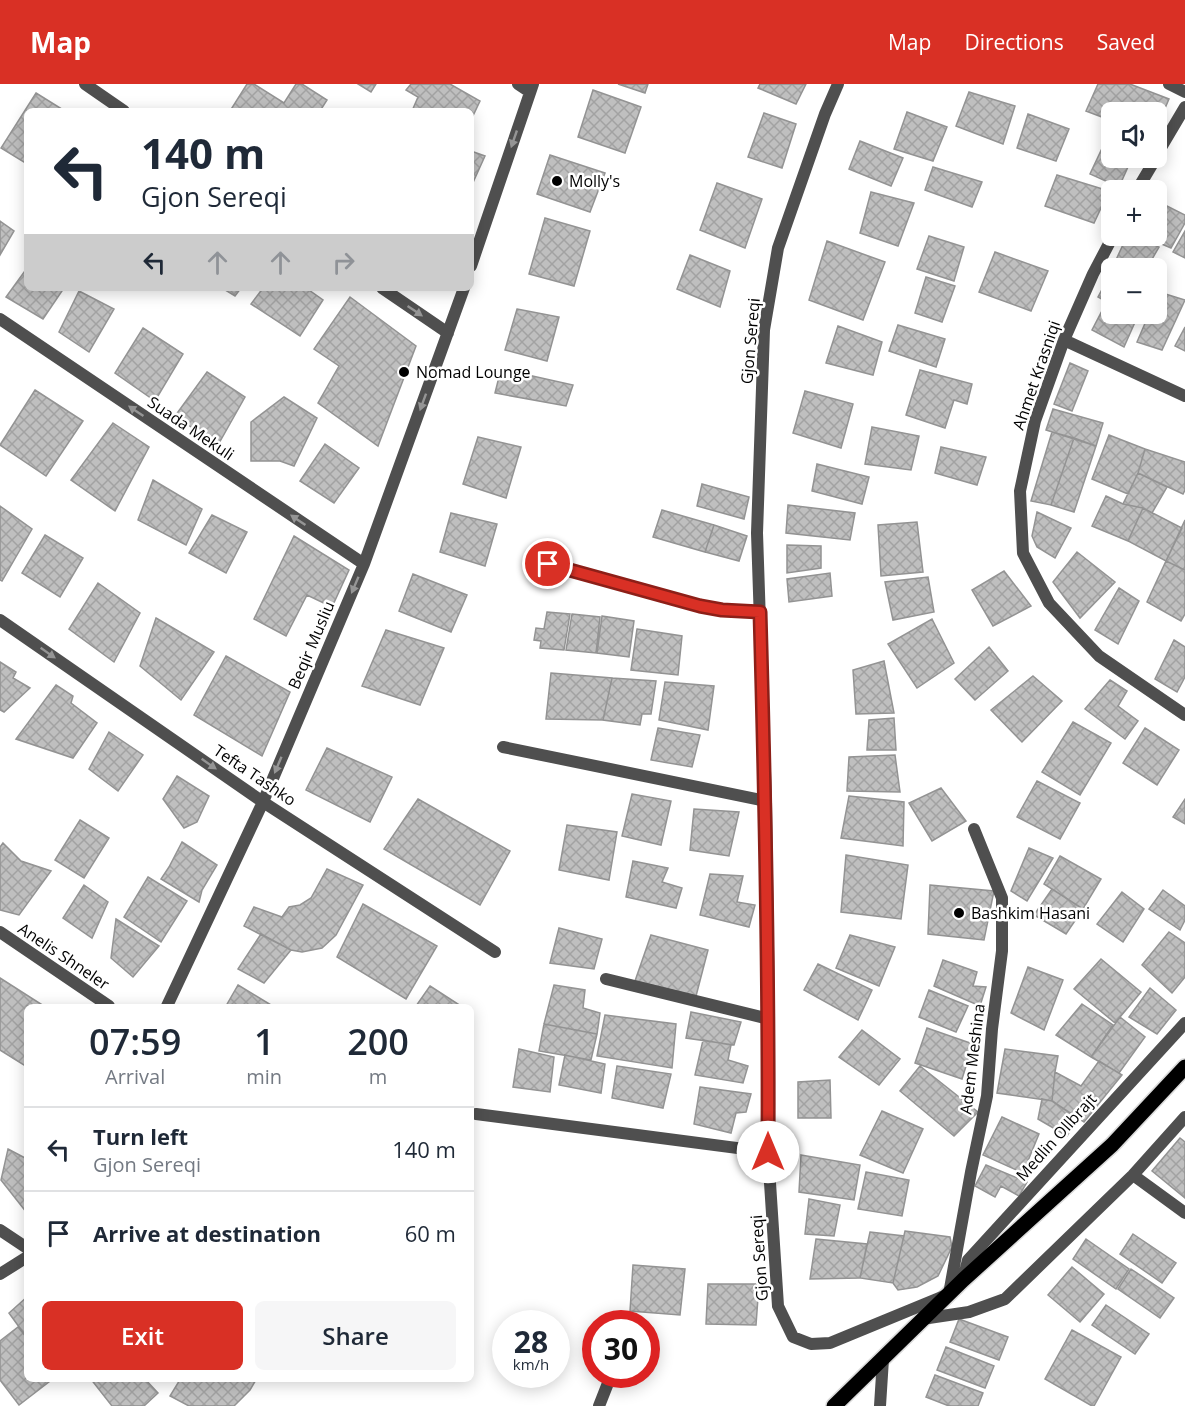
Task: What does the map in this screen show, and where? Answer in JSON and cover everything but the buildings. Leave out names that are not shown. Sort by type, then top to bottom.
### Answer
[{"type":"main road","name":"Medlin Ollbrajt","points":[[834,1406],[963,1280],[1112,1145],[1185,1067]]},
{"type":"street","points":[[85,84],[120,108]]},
{"type":"street","points":[[474,257],[532,88],[518,84]]},
{"type":"street","name":"Gjon Sereqi","points":[[838,84],[825,114],[778,248],[764,330],[757,533],[766,801],[768,1152],[778,1306],[793,1337],[811,1344],[831,1343],[949,1294]]},
{"type":"street","points":[[1169,84],[1185,92]]},
{"type":"street","points":[[1167,138],[1185,107]]},
{"type":"street","name":"Ahmet Krasniqi","points":[[1107,246],[1092,274],[1064,340],[1035,421],[1020,491],[1023,553],[1049,603],[1099,656],[1185,715]]},
{"type":"street","points":[[386,291],[448,333]]},
{"type":"street","name":"Beqir Musliu","points":[[168,1004],[263,801],[364,564],[463,291]]},
{"type":"street","name":"Suada Mekuli","points":[[0,319],[364,564]]},
{"type":"street","points":[[1064,340],[1185,396]]},
{"type":"street","points":[[548,564],[700,606],[760,612]]},
{"type":"street","name":"Tefta Tashko","points":[[0,620],[263,801],[495,952]]},
{"type":"street","points":[[503,747],[766,801]]},
{"type":"street","name":"Adem Meshina","points":[[949,1294],[987,1096],[992,1029],[1002,951],[1002,898],[974,829]]},
{"type":"street","name":"Anelis Shneler","points":[[0,932],[106,1004]]},
{"type":"street","points":[[606,980],[769,1019]]},
{"type":"street","name":"Medlin Ollbrajt","points":[[963,1280],[968,1260],[1185,1023]]},
{"type":"street","points":[[476,1114],[768,1152]]},
{"type":"street","points":[[922,1319],[969,1312],[1005,1299],[1133,1176],[1185,1117]]},
{"type":"street","points":[[1133,1176],[1185,1213]]},
{"type":"street","points":[[0,1230],[24,1246]]},
{"type":"street","points":[[0,1274],[24,1259]]},
{"type":"street","points":[[880,1406],[883,1359]]},
{"type":"street","points":[[599,1406],[606,1388]]},
{"type":"place","name":"Molly's","points":[[557,181]]},
{"type":"place","name":"Nomad Lounge","points":[[404,372]]},
{"type":"place","name":"Bashkim Hasani","points":[[959,913]]},
{"type":"route","points":[[548,564],[682,602],[722,610],[760,612],[767,866],[768,1152]]}]
